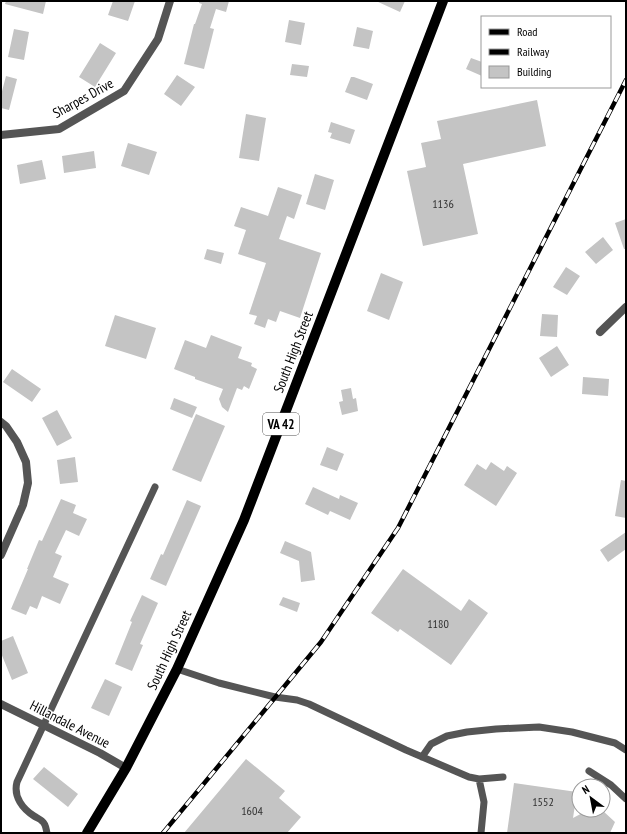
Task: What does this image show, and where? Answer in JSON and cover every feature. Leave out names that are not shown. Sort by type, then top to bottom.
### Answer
[{"type":"main road","name":"South High Street","points":[[87,833],[126,768],[177,670],[244,520],[443,1]]},
{"type":"street","name":"Sharpes Drive","points":[[1,135],[59,128],[124,91],[158,39],[170,1]]},
{"type":"street","points":[[600,332],[626,307]]},
{"type":"street","points":[[1,422],[10,431],[17,442],[26,462],[28,483],[23,505],[1,555]]},
{"type":"street","name":"Hillandale Avenue","points":[[1,704],[100,753],[126,768]]},
{"type":"lane","points":[[47,833],[44,822],[33,816],[17,798],[17,782],[155,487]]},
{"type":"lane","points":[[177,670],[219,683],[309,704],[384,740],[469,777],[479,779],[502,777]]},
{"type":"lane","points":[[422,757],[432,744],[447,736],[466,732],[496,729],[539,727],[572,732],[615,743],[626,750]]},
{"type":"lane","points":[[589,771],[611,785],[626,800]]},
{"type":"lane","points":[[479,779],[484,802],[481,833]]},
{"type":"building","points":[[6,1],[46,1],[43,14],[5,4]]},
{"type":"building","points":[[113,1],[135,1],[128,21],[108,15]]},
{"type":"building","points":[[199,1],[229,1],[226,12],[216,9],[210,28],[214,29],[204,69],[184,64],[194,24],[202,4],[199,3]]},
{"type":"building","points":[[376,1],[405,1],[400,12]]},
{"type":"building","points":[[289,20],[305,23],[301,45],[285,42]]},
{"type":"building","points":[[357,27],[373,31],[369,49],[353,46]]},
{"type":"building","points":[[14,29],[29,32],[24,60],[8,57]]},
{"type":"building","points":[[100,43],[116,53],[95,87],[79,77]]},
{"type":"building","points":[[471,58],[481,62],[481,76],[466,69]]},
{"type":"building","points":[[292,64],[309,66],[307,77],[290,75]]},
{"type":"building","points":[[177,75],[195,87],[181,106],[164,94]]},
{"type":"building","points":[[6,76],[17,79],[9,110],[1,108],[1,95]]},
{"type":"building","points":[[351,77],[373,84],[367,100],[345,92]]},
{"type":"building","points":[[537,100],[546,146],[463,164],[478,234],[423,246],[407,171],[426,167],[421,143],[441,139],[437,121]]},
{"type":"building","points":[[246,114],[266,118],[259,161],[239,158]]},
{"type":"building","points":[[331,122],[355,130],[350,144],[330,138],[332,133],[328,132]]},
{"type":"building","points":[[128,143],[157,152],[149,175],[121,166]]},
{"type":"building","points":[[94,151],[96,168],[64,173],[62,156]]},
{"type":"building","points":[[42,160],[46,179],[20,184],[17,165]]},
{"type":"building","points":[[315,174],[334,180],[325,210],[306,204]]},
{"type":"building","points":[[278,187],[302,195],[294,219],[287,216],[279,239],[321,253],[300,318],[280,311],[276,322],[268,319],[265,328],[254,324],[257,316],[249,314],[266,263],[238,254],[246,230],[234,226],[241,207],[268,216]]},
{"type":"building","points":[[626,219],[626,249],[624,249],[615,223]]},
{"type":"building","points":[[603,237],[613,250],[596,264],[585,252]]},
{"type":"building","points":[[207,249],[224,253],[221,264],[204,259]]},
{"type":"building","points":[[566,267],[580,276],[567,295],[553,287]]},
{"type":"building","points":[[381,273],[403,282],[389,320],[367,311]]},
{"type":"building","points":[[542,314],[558,315],[557,337],[540,336]]},
{"type":"building","points":[[115,315],[156,328],[146,359],[105,346]]},
{"type":"building","points":[[211,335],[242,347],[238,358],[252,363],[251,366],[257,369],[249,389],[244,386],[242,390],[237,388],[228,412],[222,407],[219,399],[223,389],[195,379],[195,377],[174,369],[185,340],[206,348]]},
{"type":"building","points":[[557,346],[569,365],[551,377],[539,358]]},
{"type":"building","points":[[12,369],[41,389],[32,402],[3,382]]},
{"type":"building","points":[[583,377],[609,379],[608,396],[582,394]]},
{"type":"building","points":[[351,388],[353,399],[356,398],[358,411],[342,415],[339,402],[343,401],[341,390]]},
{"type":"building","points":[[174,398],[197,407],[192,418],[170,409]]},
{"type":"building","points":[[57,410],[72,438],[57,446],[42,418]]},
{"type":"building","points":[[196,414],[225,426],[201,482],[172,470]]},
{"type":"building","points":[[327,447],[344,454],[337,471],[320,465]]},
{"type":"building","points":[[75,457],[78,482],[60,484],[57,460]]},
{"type":"building","points":[[491,462],[504,471],[507,466],[517,473],[496,506],[464,485],[477,464],[486,470]]},
{"type":"building","points":[[621,480],[626,481],[626,518],[615,516]]},
{"type":"building","points":[[313,487],[339,499],[340,495],[358,503],[350,520],[330,511],[328,515],[305,504]]},
{"type":"building","points":[[61,499],[76,505],[73,513],[87,519],[79,536],[66,530],[55,553],[62,556],[53,577],[69,584],[60,604],[42,596],[37,609],[30,606],[26,615],[11,609],[39,540],[42,541]]},
{"type":"building","points":[[187,500],[201,506],[166,586],[150,579],[161,554],[163,555]]},
{"type":"building","points":[[626,532],[626,549],[608,562],[600,550]]},
{"type":"building","points":[[285,541],[311,552],[315,580],[301,582],[299,561],[280,553]]},
{"type":"building","points":[[403,569],[461,611],[469,599],[488,613],[451,665],[400,629],[398,632],[371,613]]},
{"type":"building","points":[[142,595],[158,603],[140,644],[143,645],[132,671],[115,664],[132,622],[130,621]]},
{"type":"building","points":[[283,597],[300,603],[297,612],[279,605]]},
{"type":"building","points":[[13,636],[28,673],[12,680],[1,653],[1,641]]},
{"type":"building","points":[[105,679],[122,687],[109,716],[91,708]]},
{"type":"building","points":[[246,759],[285,791],[279,798],[301,817],[287,833],[184,833]]},
{"type":"building","points":[[44,767],[78,794],[68,807],[33,779]]},
{"type":"building","points":[[514,783],[571,791],[571,818],[611,818],[615,822],[610,833],[507,833]]},
{"type":"railway","points":[[163,833],[321,642],[398,528],[626,80]]}]
